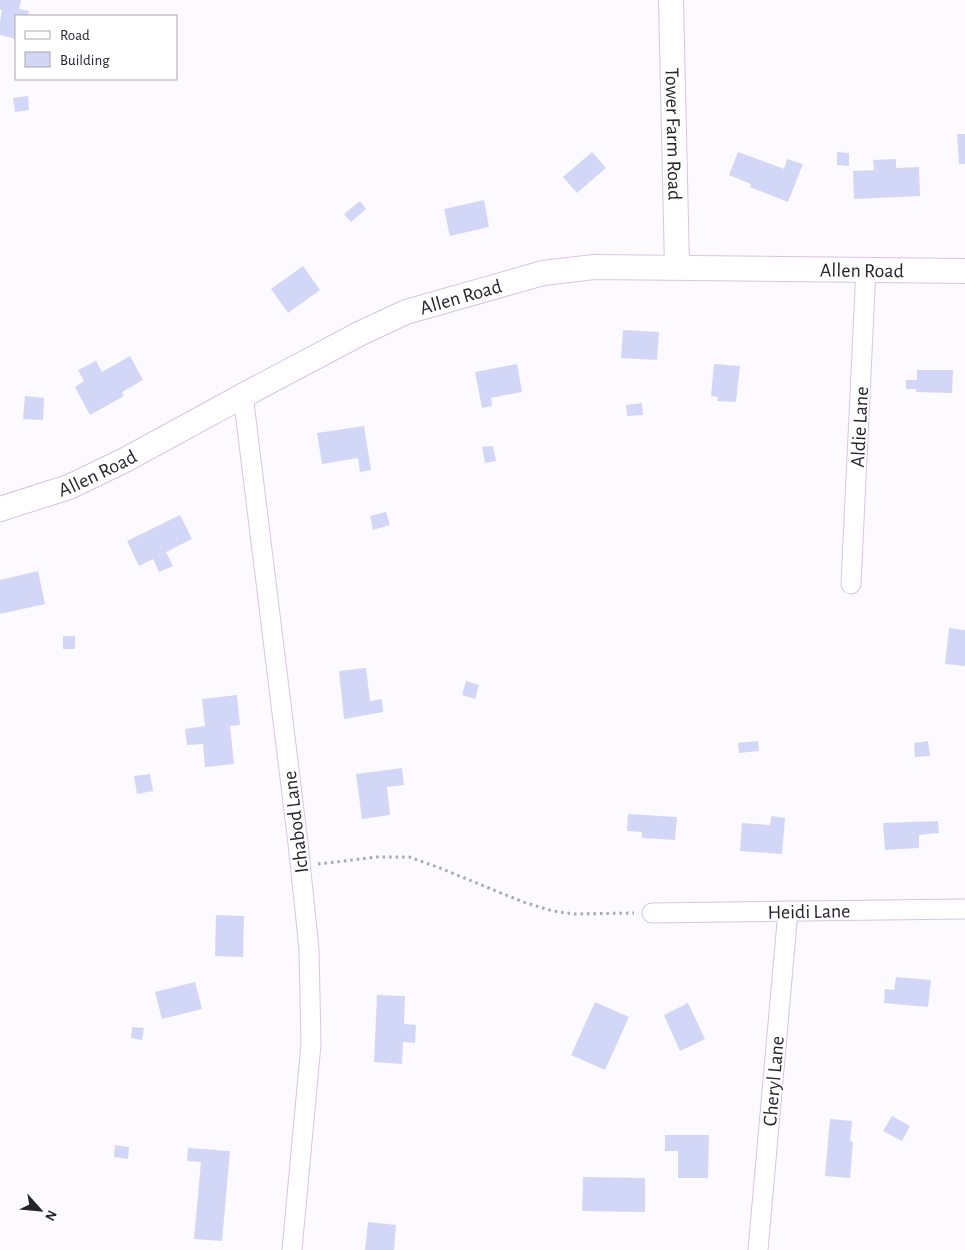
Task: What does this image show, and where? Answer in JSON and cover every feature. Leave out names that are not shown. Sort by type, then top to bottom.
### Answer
[{"type":"street","name":"Tower Farm Road","points":[[671,0],[677,267]]},
{"type":"street","name":"Allen Road","points":[[0,509],[69,487],[406,312],[543,273],[594,268],[677,267],[965,271]]},
{"type":"street","name":"Aldie Lane","points":[[852,584],[866,269]]},
{"type":"street","name":"Ichabod Lane","points":[[243,395],[309,949],[311,1044],[292,1250]]},
{"type":"street","name":"Heidi Lane","points":[[652,913],[965,909]]},
{"type":"street","name":"Cheryl Lane","points":[[758,1250],[788,911]]},
{"type":"path","points":[[300,866],[378,857],[410,857],[523,902],[553,911],[574,914],[652,913]]},
{"type":"building","points":[[0,0],[21,0],[19,9],[29,11],[28,15],[15,15],[15,39],[0,35],[2,10],[0,10]]},
{"type":"building","points":[[28,96],[29,110],[15,112],[13,98]]},
{"type":"building","points":[[957,134],[965,134],[965,164],[959,164]]},
{"type":"building","points":[[592,152],[606,168],[577,193],[563,177]]},
{"type":"building","points":[[738,152],[784,169],[787,159],[803,164],[788,202],[750,187],[751,184],[729,175]]},
{"type":"building","points":[[837,152],[849,153],[849,166],[837,165]]},
{"type":"building","points":[[896,159],[896,168],[919,167],[920,196],[854,199],[853,171],[874,170],[873,160]]},
{"type":"building","points":[[484,200],[489,227],[450,236],[444,209]]},
{"type":"building","points":[[360,201],[366,209],[351,222],[344,214]]},
{"type":"building","points":[[303,266],[320,290],[288,313],[271,289]]},
{"type":"building","points":[[623,330],[659,332],[657,360],[621,358]]},
{"type":"building","points":[[130,356],[143,380],[122,392],[124,396],[90,415],[75,387],[84,381],[78,370],[96,361],[102,372]]},
{"type":"building","points":[[517,364],[522,392],[491,398],[492,406],[482,408],[475,372]]},
{"type":"building","points":[[714,364],[740,366],[736,402],[717,401],[718,397],[711,396]]},
{"type":"building","points":[[917,370],[953,370],[952,393],[916,392],[916,389],[906,389],[906,380],[917,380]]},
{"type":"building","points":[[25,396],[44,398],[43,420],[23,419]]},
{"type":"building","points":[[642,403],[643,415],[627,416],[626,405]]},
{"type":"building","points":[[364,426],[371,470],[360,472],[358,458],[322,464],[317,433]]},
{"type":"building","points":[[493,446],[496,461],[485,463],[482,447]]},
{"type":"building","points":[[386,512],[390,525],[373,530],[370,516]]},
{"type":"building","points":[[180,515],[192,539],[166,552],[173,566],[159,572],[153,559],[139,566],[127,541]]},
{"type":"building","points":[[38,571],[45,604],[0,614],[0,580]]},
{"type":"building","points":[[949,628],[965,630],[965,666],[945,664]]},
{"type":"building","points":[[63,636],[75,636],[75,649],[63,649]]},
{"type":"building","points":[[366,668],[370,701],[382,699],[383,712],[344,719],[339,671]]},
{"type":"building","points":[[466,681],[479,685],[475,699],[462,695]]},
{"type":"building","points":[[237,695],[240,725],[230,726],[234,764],[205,767],[203,744],[187,745],[185,729],[205,726],[202,699]]},
{"type":"building","points":[[758,741],[759,751],[739,753],[738,743]]},
{"type":"building","points":[[928,741],[930,756],[915,757],[914,743]]},
{"type":"building","points":[[402,768],[404,785],[387,787],[390,815],[362,819],[356,774]]},
{"type":"building","points":[[150,774],[153,791],[137,794],[134,776]]},
{"type":"building","points":[[628,814],[677,817],[675,840],[642,838],[642,832],[627,831]]},
{"type":"building","points":[[771,816],[785,818],[782,854],[740,851],[742,823],[770,825]]},
{"type":"building","points":[[938,821],[939,833],[919,835],[919,848],[885,850],[883,823]]},
{"type":"building","points":[[216,915],[244,916],[243,957],[215,956]]},
{"type":"building","points":[[896,977],[931,980],[928,1007],[884,1003],[885,989],[894,990]]},
{"type":"building","points":[[195,982],[202,1009],[162,1019],[155,992]]},
{"type":"building","points":[[377,995],[405,996],[404,1024],[416,1025],[415,1043],[403,1042],[402,1064],[374,1062]]},
{"type":"building","points":[[595,1002],[629,1017],[605,1070],[571,1055]]},
{"type":"building","points":[[688,1003],[705,1039],[680,1051],[664,1015]]},
{"type":"building","points":[[132,1027],[144,1028],[142,1040],[131,1038]]},
{"type":"building","points":[[892,1116],[910,1126],[902,1141],[883,1131]]},
{"type":"building","points":[[830,1119],[852,1121],[850,1141],[853,1142],[850,1178],[825,1176]]},
{"type":"building","points":[[665,1135],[709,1135],[708,1178],[678,1178],[678,1151],[665,1151]]},
{"type":"building","points":[[115,1145],[129,1147],[128,1159],[114,1157]]},
{"type":"building","points":[[188,1148],[230,1151],[222,1241],[194,1239],[201,1162],[187,1161]]},
{"type":"building","points":[[583,1177],[645,1178],[645,1212],[582,1211]]},
{"type":"building","points":[[368,1222],[396,1225],[394,1250],[365,1250]]}]
